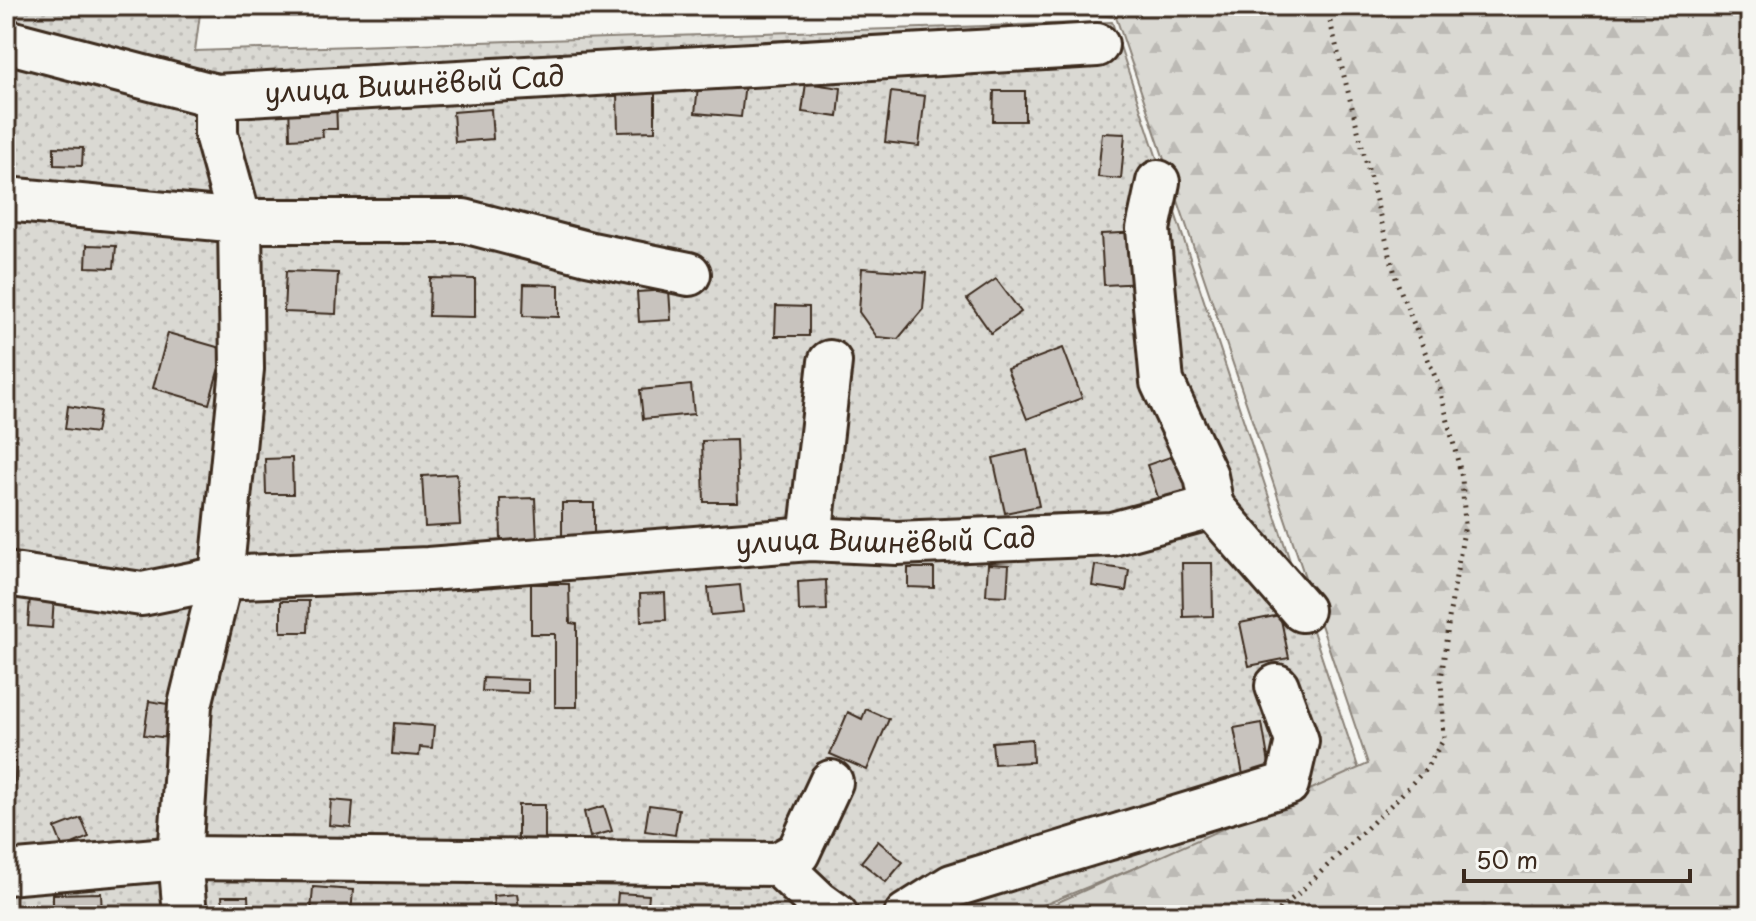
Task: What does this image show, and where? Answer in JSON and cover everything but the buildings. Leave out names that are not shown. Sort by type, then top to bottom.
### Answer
[{"type":"street","name":"улица Вишнёвый Сад","points":[[6,41],[216,96],[1097,45]]},
{"type":"street","points":[[185,915],[180,858],[190,705],[221,578],[242,369],[240,221],[216,134],[216,96]]},
{"type":"street","points":[[1158,182],[1148,229],[1162,382],[1206,476],[1212,507],[1302,610]]},
{"type":"street","points":[[6,199],[240,221],[464,221],[587,253],[689,274]]},
{"type":"street","points":[[810,539],[830,362]]},
{"type":"street","name":"улица Вишнёвый Сад","points":[[6,574],[142,594],[221,578],[428,569],[810,539],[897,543],[1112,534],[1212,507]]},
{"type":"street","points":[[906,915],[952,886],[1287,784],[1297,741],[1277,686]]},
{"type":"street","points":[[6,873],[180,858],[778,864],[798,853],[831,782]]},
{"type":"street","points":[[778,864],[836,915]]},
{"type":"path","points":[[1273,915],[1396,800],[1425,770],[1444,739],[1441,680],[1465,525],[1462,478],[1440,389],[1397,282],[1326,6]]},
{"type":"green space","points":[[6,6],[201,6],[195,51],[1112,22],[1361,776],[1019,915],[6,915]]},
{"type":"green space","points":[[1014,6],[1750,6],[1750,915],[1029,915],[1368,764],[1116,17]]}]
